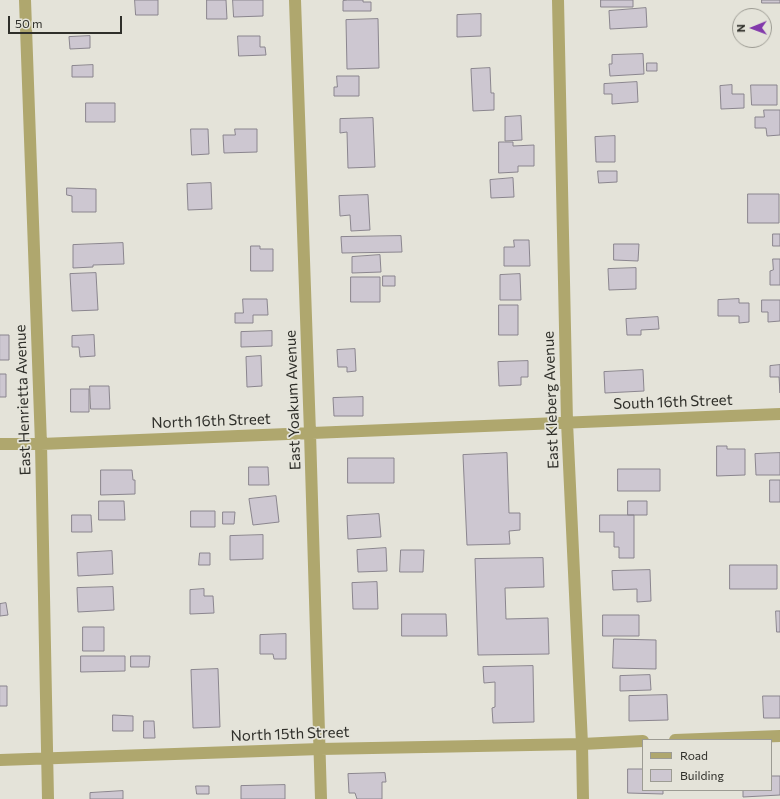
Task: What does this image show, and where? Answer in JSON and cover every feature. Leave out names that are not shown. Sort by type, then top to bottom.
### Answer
[{"type":"street","name":"East Henrietta Avenue","points":[[25,0],[41,444],[46,759],[48,799]]},
{"type":"street","name":"East Yoakum Avenue","points":[[295,0],[321,799]]},
{"type":"street","name":"East Kleberg Avenue","points":[[558,0],[567,422],[582,744],[583,799]]},
{"type":"street","name":"South 16th Street","points":[[567,422],[780,414]]},
{"type":"street","name":"North 16th Street","points":[[0,444],[41,444],[567,422]]},
{"type":"street","points":[[701,739],[780,736]]},
{"type":"street","name":"North 15th Street","points":[[0,760],[320,748],[582,744],[642,741]]},
{"type":"building","points":[[135,0],[158,0],[158,15],[136,15]]},
{"type":"building","points":[[207,0],[226,0],[227,19],[207,19]]},
{"type":"building","points":[[233,0],[263,0],[263,16],[234,17]]},
{"type":"building","points":[[363,0],[363,2],[371,2],[371,11],[343,11],[343,1]]},
{"type":"building","points":[[601,0],[633,0],[633,7],[601,7]]},
{"type":"building","points":[[762,0],[780,0],[780,3],[762,3]]},
{"type":"building","points":[[646,8],[647,27],[610,29],[609,11]]},
{"type":"building","points":[[481,14],[481,36],[457,37],[457,15]]},
{"type":"building","points":[[378,19],[379,68],[347,69],[346,20]]},
{"type":"building","points":[[90,36],[90,48],[70,49],[69,37]]},
{"type":"building","points":[[238,36],[260,36],[260,47],[265,47],[266,55],[239,56]]},
{"type":"building","points":[[643,54],[644,74],[610,76],[609,64],[612,64],[612,55]]},
{"type":"building","points":[[647,63],[657,63],[657,71],[647,71]]},
{"type":"building","points":[[93,65],[93,77],[72,77],[72,66]]},
{"type":"building","points":[[490,68],[491,93],[494,93],[494,110],[473,111],[471,69]]},
{"type":"building","points":[[337,76],[359,76],[359,96],[334,96],[334,87],[337,87]]},
{"type":"building","points":[[637,82],[638,102],[612,104],[612,94],[604,94],[604,84]]},
{"type":"building","points":[[732,85],[732,94],[744,94],[744,108],[721,109],[720,86]]},
{"type":"building","points":[[751,85],[777,85],[777,105],[752,105]]},
{"type":"building","points":[[86,103],[115,103],[115,122],[86,122]]},
{"type":"building","points":[[764,110],[780,110],[780,135],[767,136],[766,128],[755,128],[755,117],[764,117]]},
{"type":"building","points":[[521,116],[522,140],[505,141],[505,117]]},
{"type":"building","points":[[373,118],[375,167],[348,168],[347,132],[340,133],[340,119]]},
{"type":"building","points":[[191,129],[208,129],[209,154],[192,155]]},
{"type":"building","points":[[235,129],[257,129],[257,152],[224,153],[223,135],[235,135]]},
{"type":"building","points":[[615,136],[615,162],[596,162],[595,137]]},
{"type":"building","points":[[499,142],[513,142],[513,146],[534,145],[534,166],[518,166],[518,172],[499,173]]},
{"type":"building","points":[[598,171],[617,171],[617,182],[599,183]]},
{"type":"building","points":[[513,178],[514,197],[491,198],[490,180]]},
{"type":"building","points":[[211,183],[212,209],[188,210],[187,184]]},
{"type":"building","points":[[67,188],[96,189],[96,212],[72,212],[72,196],[67,195]]},
{"type":"building","points":[[748,194],[779,194],[779,223],[748,223]]},
{"type":"building","points":[[368,195],[370,230],[351,231],[350,215],[340,216],[339,196]]},
{"type":"building","points":[[773,234],[780,234],[780,246],[773,246]]},
{"type":"building","points":[[401,236],[402,252],[342,253],[341,237]]},
{"type":"building","points":[[514,240],[529,240],[530,266],[504,266],[504,247],[514,247]]},
{"type":"building","points":[[123,243],[124,264],[93,265],[93,267],[73,268],[73,245]]},
{"type":"building","points":[[614,244],[639,244],[638,261],[614,260]]},
{"type":"building","points":[[251,246],[260,246],[260,249],[273,249],[273,271],[251,271]]},
{"type":"building","points":[[380,255],[381,272],[352,273],[352,257]]},
{"type":"building","points":[[773,259],[780,259],[780,285],[770,285],[770,271],[773,270]]},
{"type":"building","points":[[636,268],[636,289],[609,290],[608,269]]},
{"type":"building","points":[[96,273],[98,310],[72,311],[70,274]]},
{"type":"building","points":[[520,274],[521,300],[500,300],[500,275]]},
{"type":"building","points":[[383,276],[395,276],[395,286],[383,286]]},
{"type":"building","points":[[351,277],[380,277],[380,302],[351,302]]},
{"type":"building","points":[[243,299],[267,299],[268,315],[253,315],[253,323],[235,323],[235,313],[243,313]]},
{"type":"building","points":[[739,299],[739,303],[749,303],[749,322],[739,323],[739,316],[718,316],[718,300]]},
{"type":"building","points":[[762,300],[780,300],[780,321],[768,322],[768,312],[762,312]]},
{"type":"building","points":[[499,305],[518,305],[518,335],[499,335]]},
{"type":"building","points":[[658,317],[659,329],[641,330],[641,335],[627,335],[626,319]]},
{"type":"building","points":[[272,331],[272,346],[241,347],[241,332]]},
{"type":"building","points":[[0,335],[9,335],[9,360],[0,360]]},
{"type":"building","points":[[94,335],[95,356],[80,357],[79,347],[72,347],[72,336]]},
{"type":"building","points":[[355,349],[356,371],[347,372],[347,367],[338,367],[337,350]]},
{"type":"building","points":[[261,356],[262,386],[247,387],[246,357]]},
{"type":"building","points":[[528,361],[528,377],[521,377],[521,385],[499,386],[498,362]]},
{"type":"building","points":[[780,365],[780,393],[779,377],[770,377],[770,366]]},
{"type":"building","points":[[643,370],[644,391],[605,393],[604,372]]},
{"type":"building","points":[[0,374],[6,374],[6,397],[0,397]]},
{"type":"building","points":[[90,386],[109,386],[110,409],[91,409]]},
{"type":"building","points":[[71,389],[89,389],[89,412],[71,412]]},
{"type":"building","points":[[363,397],[363,416],[334,416],[333,398]]},
{"type":"building","points":[[717,446],[727,446],[727,449],[745,449],[745,475],[717,476]]},
{"type":"building","points":[[507,453],[509,513],[520,513],[520,530],[509,531],[510,544],[467,545],[463,455]]},
{"type":"building","points":[[780,453],[780,475],[756,475],[755,454]]},
{"type":"building","points":[[348,458],[394,458],[394,483],[348,483]]},
{"type":"building","points":[[249,467],[268,467],[269,485],[249,485]]},
{"type":"building","points":[[618,469],[660,469],[660,491],[618,491]]},
{"type":"building","points":[[101,470],[132,470],[133,480],[135,480],[135,494],[101,495]]},
{"type":"building","points":[[770,480],[780,480],[780,502],[770,502]]},
{"type":"building","points":[[276,496],[279,522],[253,525],[249,499]]},
{"type":"building","points":[[99,501],[124,501],[125,520],[99,520]]},
{"type":"building","points":[[628,501],[647,501],[647,515],[628,515]]},
{"type":"building","points":[[191,511],[215,511],[215,527],[191,527]]},
{"type":"building","points":[[223,512],[235,512],[234,524],[223,524]]},
{"type":"building","points":[[379,514],[381,537],[348,539],[347,516]]},
{"type":"building","points":[[72,515],[91,515],[92,532],[72,532]]},
{"type":"building","points":[[600,515],[634,515],[634,558],[619,558],[619,547],[614,547],[614,532],[600,532]]},
{"type":"building","points":[[263,535],[263,559],[230,560],[230,536]]},
{"type":"building","points":[[386,548],[387,571],[358,572],[357,550]]},
{"type":"building","points":[[401,550],[424,550],[423,572],[400,572]]},
{"type":"building","points":[[112,551],[113,574],[78,576],[77,553]]},
{"type":"building","points":[[200,553],[210,553],[210,565],[199,565]]},
{"type":"building","points":[[543,558],[544,587],[505,588],[506,619],[548,618],[549,654],[478,655],[475,559]]},
{"type":"building","points":[[730,565],[777,565],[777,589],[730,589]]},
{"type":"building","points":[[650,570],[651,601],[637,602],[637,589],[613,590],[612,571]]},
{"type":"building","points":[[377,582],[378,609],[353,609],[352,583]]},
{"type":"building","points":[[113,587],[114,610],[78,612],[77,588]]},
{"type":"building","points":[[204,589],[204,596],[213,596],[214,613],[190,614],[190,590]]},
{"type":"building","points":[[6,603],[8,615],[0,616],[0,604]]},
{"type":"building","points":[[776,611],[780,611],[780,632],[777,632]]},
{"type":"building","points":[[402,614],[446,614],[447,636],[402,636]]},
{"type":"building","points":[[603,615],[639,615],[639,636],[603,636]]},
{"type":"building","points":[[83,627],[104,627],[104,651],[83,651]]},
{"type":"building","points":[[286,634],[286,659],[274,659],[273,654],[260,654],[260,635]]},
{"type":"building","points":[[614,639],[656,640],[656,669],[613,668]]},
{"type":"building","points":[[81,656],[125,656],[125,671],[81,672]]},
{"type":"building","points":[[131,656],[150,656],[149,667],[131,667]]},
{"type":"building","points":[[533,666],[534,722],[493,723],[492,708],[495,707],[495,682],[484,683],[483,667]]},
{"type":"building","points":[[218,669],[220,727],[193,728],[191,670]]},
{"type":"building","points":[[650,675],[651,690],[620,691],[620,676]]},
{"type":"building","points":[[0,686],[7,686],[7,706],[0,706]]},
{"type":"building","points":[[667,695],[668,720],[629,721],[629,696]]},
{"type":"building","points":[[763,696],[780,696],[780,718],[764,718]]},
{"type":"building","points":[[113,715],[133,716],[133,731],[113,731]]},
{"type":"building","points":[[144,721],[154,721],[155,738],[144,738]]},
{"type":"building","points":[[628,769],[642,769],[642,791],[663,791],[663,794],[628,793]]},
{"type":"building","points":[[385,773],[386,782],[382,782],[382,799],[357,799],[355,793],[349,793],[348,774]]},
{"type":"building","points":[[772,776],[780,776],[780,795],[743,797],[743,791],[772,791]]},
{"type":"building","points":[[285,785],[285,799],[241,799],[241,786]]},
{"type":"building","points":[[196,786],[209,786],[209,794],[197,794]]},
{"type":"building","points":[[123,791],[123,799],[90,799],[90,793]]}]
